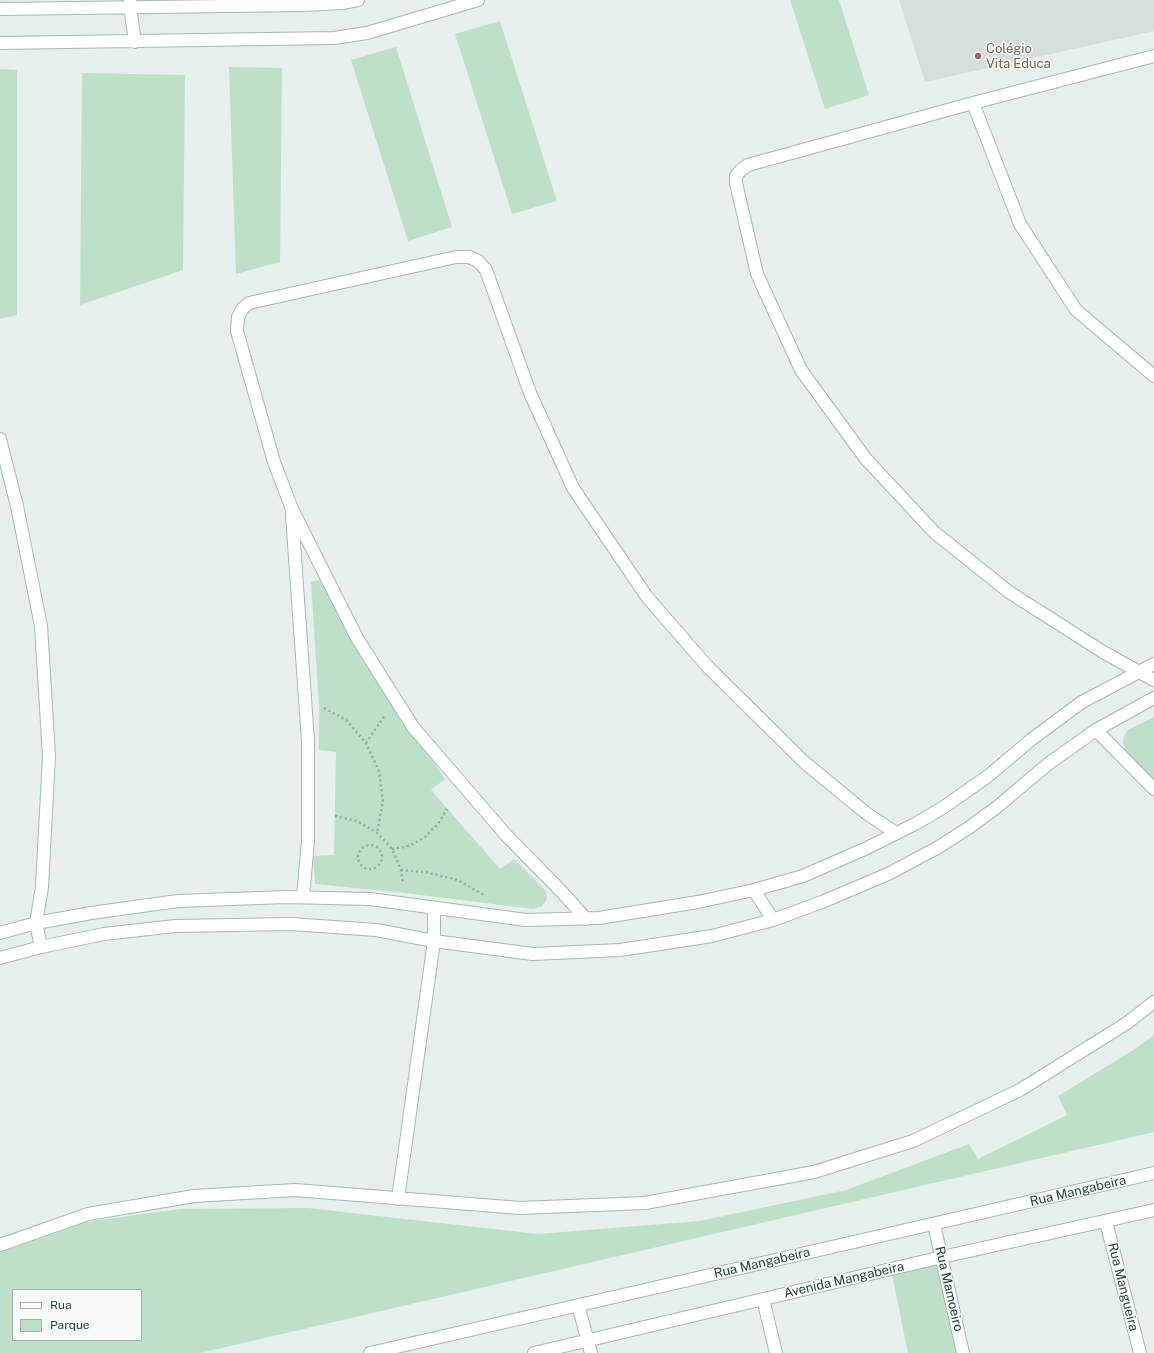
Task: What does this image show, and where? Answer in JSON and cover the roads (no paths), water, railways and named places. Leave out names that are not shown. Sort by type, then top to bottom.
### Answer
[{"type":"street","points":[[0,9],[130,4],[304,5],[342,3],[358,0]]},
{"type":"street","points":[[0,43],[334,38],[367,33],[478,0]]},
{"type":"street","points":[[130,4],[135,42]]},
{"type":"street","points":[[1154,56],[973,103],[748,165],[736,176],[736,183],[757,274],[801,370],[866,459],[934,532],[1009,592],[1103,652],[1154,680]]},
{"type":"street","points":[[973,103],[1020,224],[1076,310],[1154,376]]},
{"type":"street","points":[[586,919],[561,891],[506,836],[414,727],[357,638],[292,509],[274,462],[237,331],[238,317],[242,309],[249,303],[456,257],[469,257],[478,261],[486,270],[530,393],[573,488],[647,597],[706,666],[804,762],[866,813],[896,833]]},
{"type":"street","points":[[0,439],[17,506],[42,626],[49,756],[42,886],[36,923],[40,947]]},
{"type":"street","points":[[292,509],[308,741],[308,841],[303,897]]},
{"type":"street","points":[[0,933],[36,923],[91,913],[178,901],[303,897],[370,899],[526,920],[586,919],[698,902],[754,890],[803,876],[867,848],[944,807],[988,776],[1032,739],[1082,702],[1154,664]]},
{"type":"street","points":[[0,958],[40,947],[104,934],[175,926],[298,925],[376,930],[434,941],[533,954],[620,950],[712,936],[773,920],[822,902],[888,874],[937,848],[973,825],[1048,764],[1096,730],[1154,698]]},
{"type":"street","points":[[1096,730],[1154,789]]},
{"type":"street","points":[[754,890],[773,920]]},
{"type":"street","points":[[398,1199],[434,941],[434,908]]},
{"type":"street","points":[[0,1245],[88,1214],[194,1196],[296,1190],[520,1208],[645,1203],[814,1172],[913,1141],[1020,1090],[1127,1023],[1154,1002]]},
{"type":"street","name":"Rua Mangabeira","points":[[370,1353],[1154,1173]]},
{"type":"street","name":"Avenida Mangabeira","points":[[534,1353],[1154,1210]]},
{"type":"street","name":"Rua Mangueira","points":[[1106,1222],[1140,1353]]},
{"type":"street","name":"Rua Mamoeiro","points":[[934,1224],[963,1353]]},
{"type":"street","points":[[763,1299],[776,1353]]},
{"type":"street","points":[[578,1305],[591,1353]]},
{"type":"place","name":"Colégio Vita Educa","points":[[978,56]]}]
